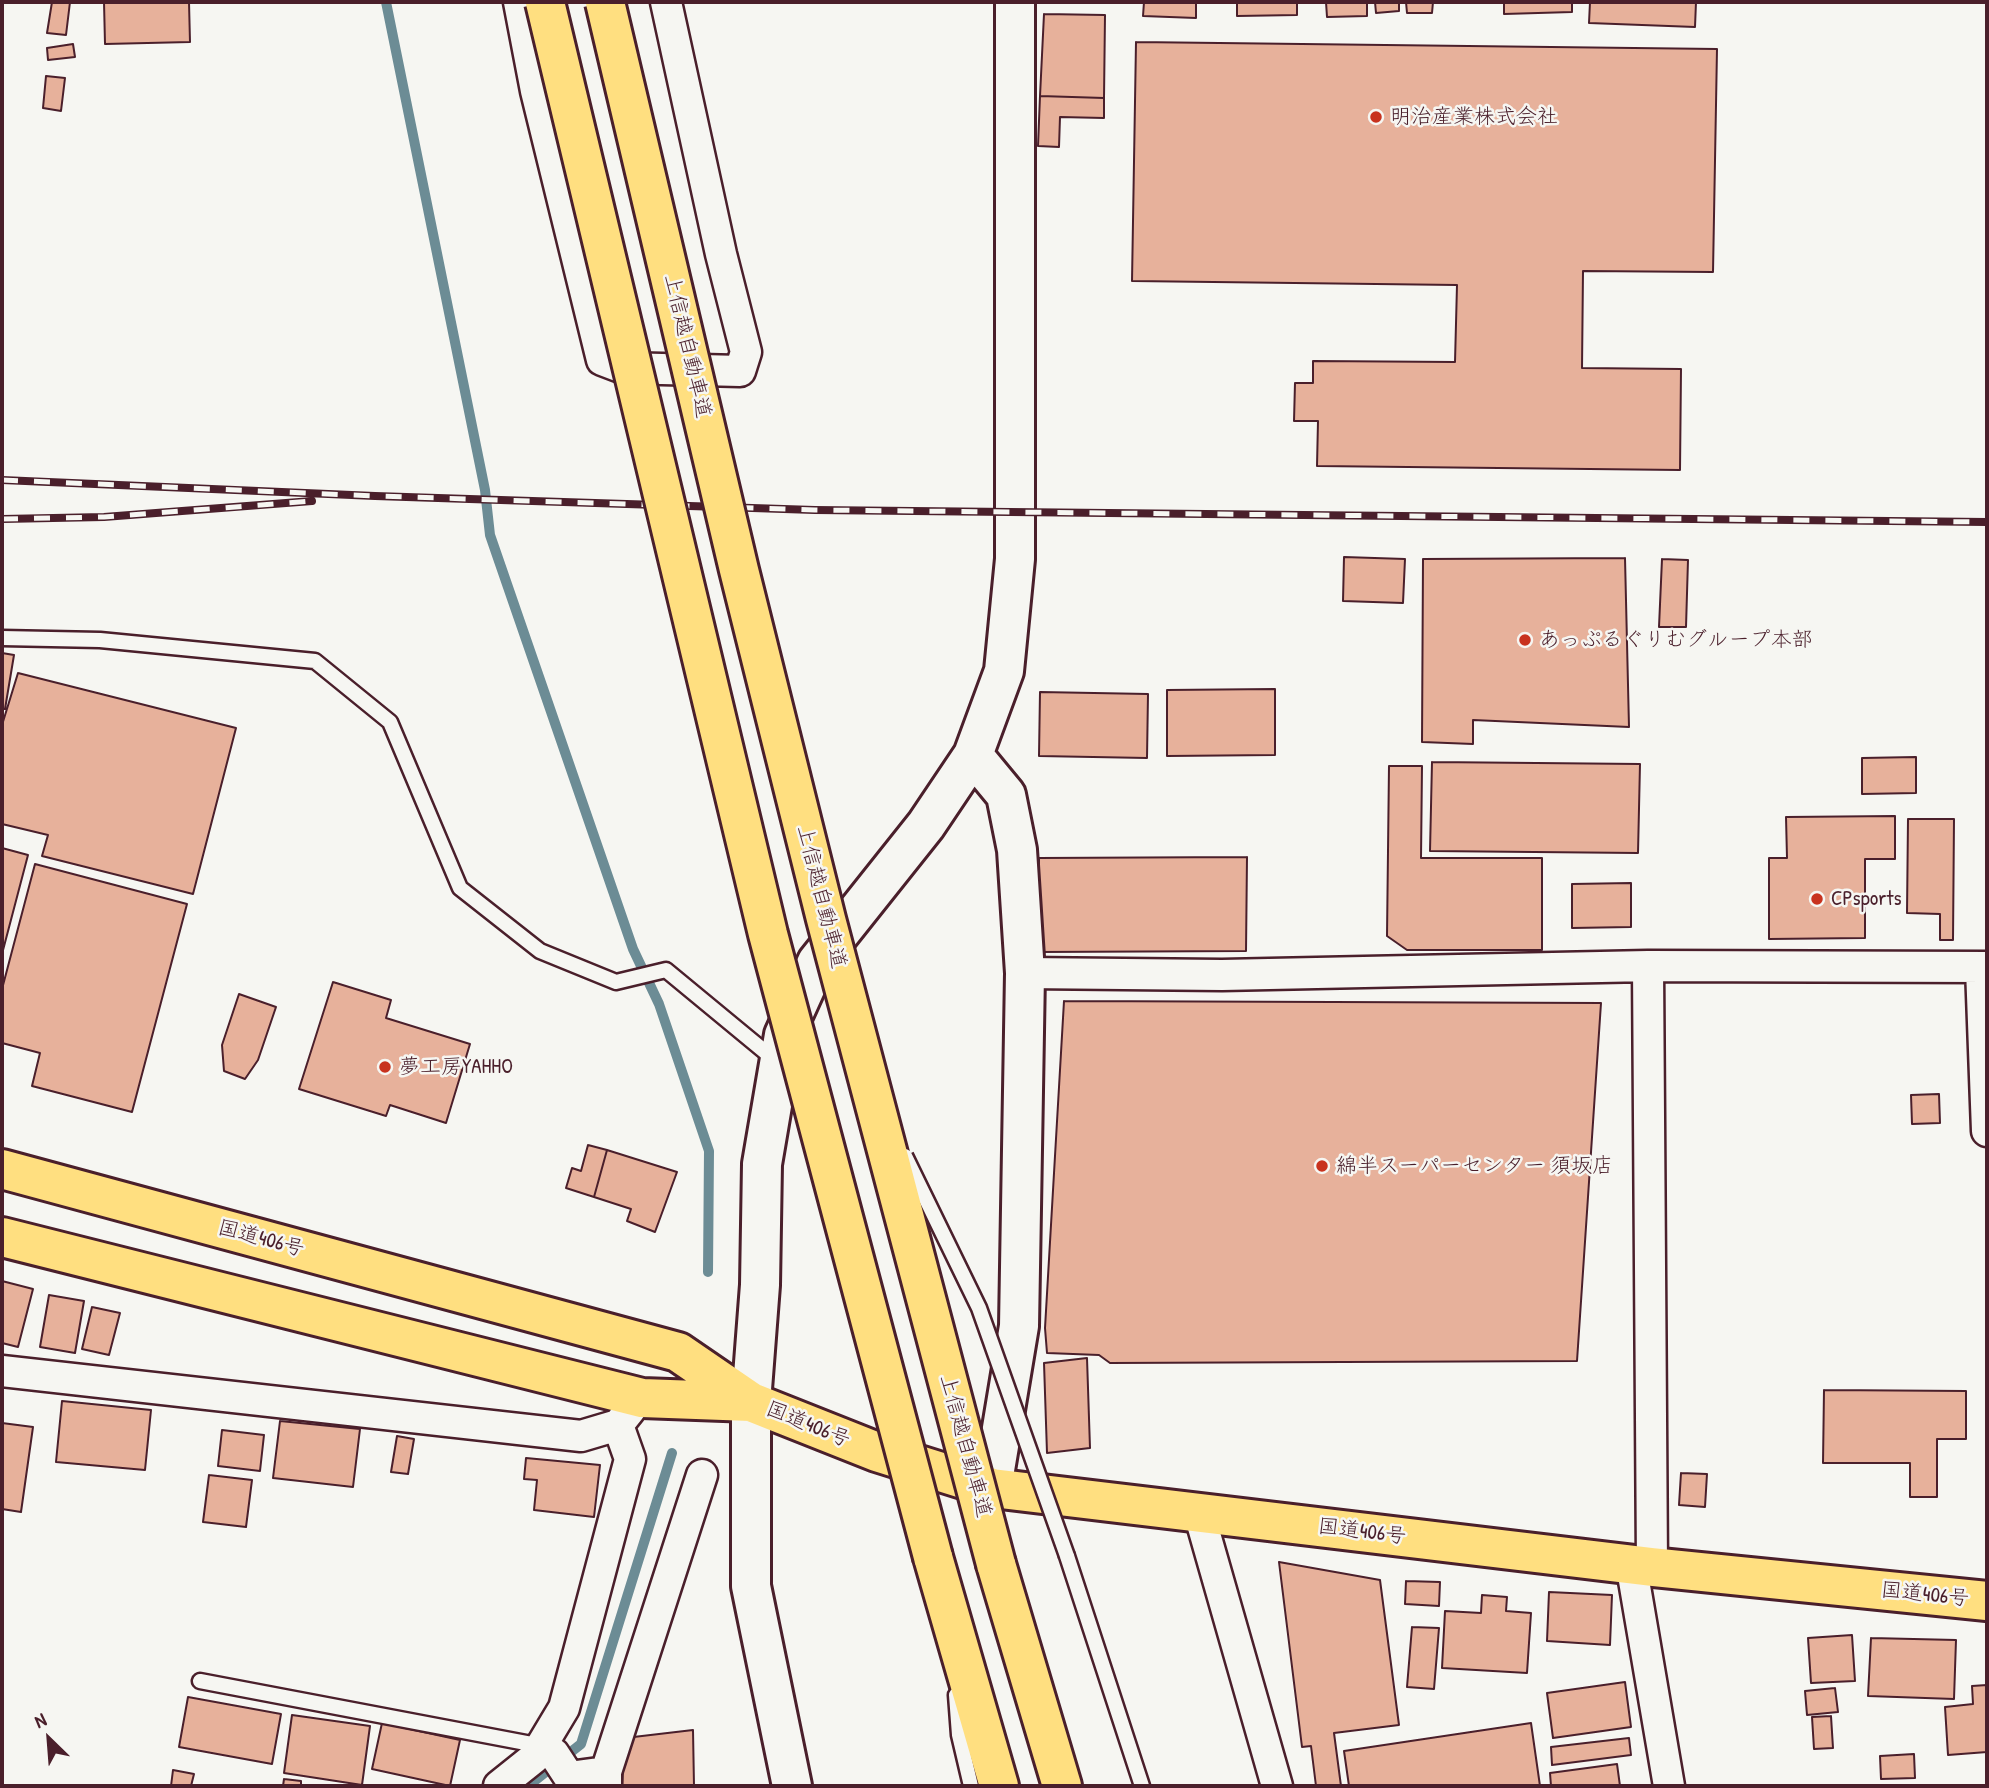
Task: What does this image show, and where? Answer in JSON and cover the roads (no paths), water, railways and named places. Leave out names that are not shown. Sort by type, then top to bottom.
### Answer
[{"type":"highway","points":[[545,2],[765,921],[933,1557],[999,1786]]},
{"type":"highway","name":"上信越自動車道","points":[[606,2],[739,570],[868,1080],[996,1564],[1062,1786]]},
{"type":"highway","name":"国道406号","points":[[2,1169],[678,1352],[751,1402],[877,1452],[992,1488],[1642,1564],[1987,1601]]},
{"type":"highway","name":"国道406号","points":[[2,1237],[630,1411],[751,1402]]},
{"type":"street","points":[[519,2],[536,91],[602,360],[623,368],[740,371],[746,352],[721,254],[666,2]]},
{"type":"street","points":[[792,1786],[751,1586],[751,1402],[760,1285],[762,1164],[784,1035],[817,962],[926,825],[973,755],[1004,670],[1015,559],[1015,2]]},
{"type":"street","points":[[973,755],[1006,795],[1017,850],[1025,973],[1019,1326],[992,1488]]},
{"type":"street","points":[[1025,973],[1222,975],[1648,965],[1984,967],[1987,1131]]},
{"type":"street","points":[[1648,965],[1642,1564],[1669,1786]]},
{"type":"street","points":[[2,1371],[582,1436],[630,1411],[630,1459],[564,1708],[554,1757],[569,1777],[606,1779],[702,1475]]},
{"type":"street","points":[[1199,1513],[1277,1786]]},
{"type":"street","points":[[499,1786],[554,1757]]},
{"type":"lane","points":[[2,638],[100,640],[316,662],[390,722],[460,888],[540,951],[616,982],[666,970],[779,1063]]},
{"type":"lane","points":[[868,1080],[979,1308],[1067,1556],[1142,1786]]},
{"type":"lane","points":[[951,1620],[959,1735],[971,1786]]},
{"type":"lane","points":[[200,1681],[554,1757]]},
{"type":"waterway","points":[[386,2],[485,490],[490,535],[633,949],[659,1004],[709,1151],[708,1272]]},
{"type":"waterway","points":[[528,1786],[581,1744],[672,1453]]},
{"type":"railway","points":[[2,480],[375,496],[815,510],[1987,522]]},
{"type":"railway","points":[[2,519],[104,517],[312,501]]},
{"type":"place","name":"明治産業株式会社","points":[[1376,117]]},
{"type":"place","name":"あっぷるぐりむグループ本部","points":[[1525,640]]},
{"type":"place","name":"CPsports","points":[[1817,899]]},
{"type":"place","name":"夢工房YAHHO","points":[[385,1067]]},
{"type":"place","name":"綿半スーパーセンター 須坂店","points":[[1322,1166]]}]
